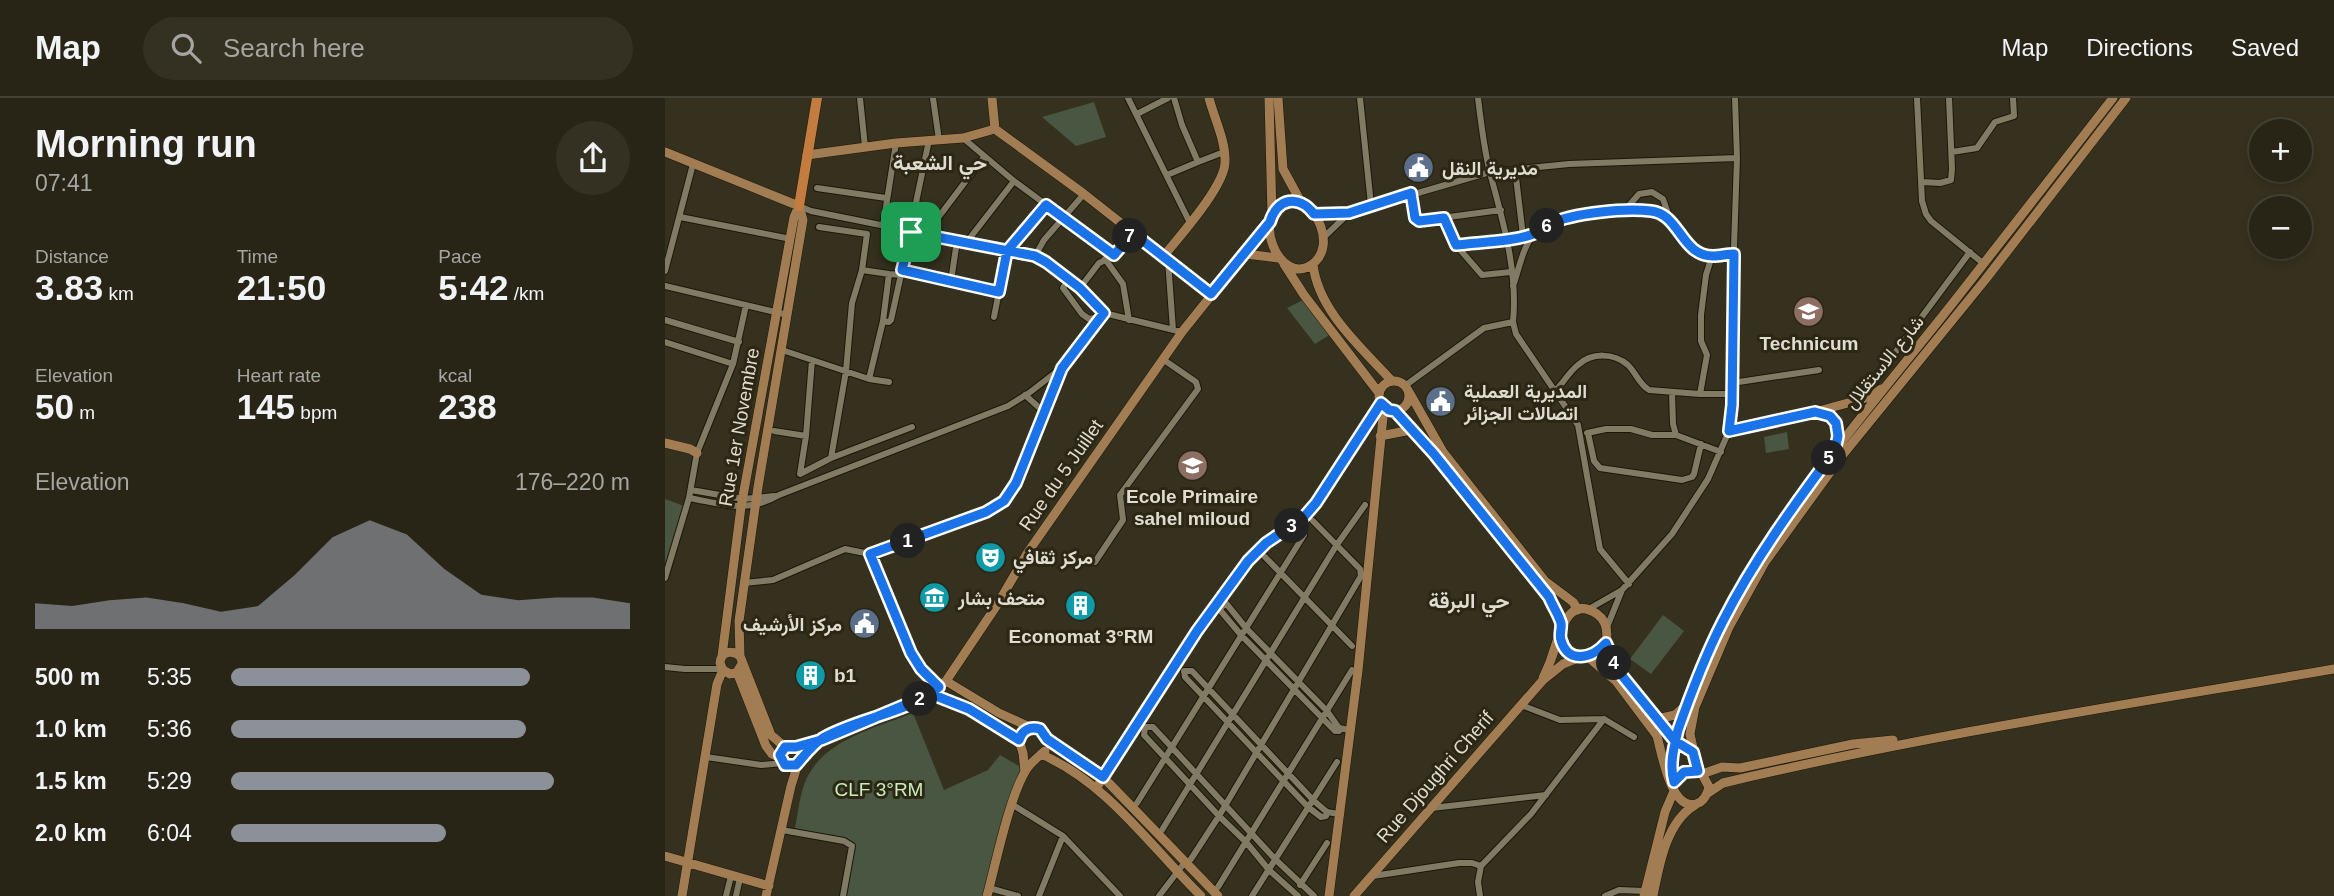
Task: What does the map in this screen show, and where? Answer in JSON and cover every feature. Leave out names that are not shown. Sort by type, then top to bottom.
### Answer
[{"type":"main road","name":"Rue 1er Novembre","points":[[722,656],[742,503],[817,98]]},
{"type":"main road","points":[[992,98],[995,129],[1084,194],[1211,294]]},
{"type":"main road","points":[[1165,258],[1223,174],[1226,163],[1224,152],[1209,98]]},
{"type":"main road","points":[[1269,98],[1273,245],[1304,295],[1379,393],[1382,405],[1371,554],[1329,896]]},
{"type":"main road","points":[[1246,254],[1281,260],[1296,268],[1313,264],[1321,251],[1323,238],[1320,223],[1301,202],[1283,169],[1278,98]]},
{"type":"main road","name":"شارع الاستقلال","points":[[1648,894],[1665,812],[1673,787],[1671,770],[1675,741],[1721,623],[1742,586],[1773,534],[1835,450],[2113,98]]},
{"type":"main road","name":"شارع الاستقلال","points":[[1700,772],[1693,752],[1691,734],[1703,685],[1729,627],[1776,545],[1841,457],[1985,280],[2126,98]]},
{"type":"main road","points":[[807,155],[896,143],[963,138],[995,129]]},
{"type":"main road","points":[[665,152],[799,206]]},
{"type":"main road","points":[[1271,219],[1282,203],[1295,200],[1301,202]]},
{"type":"main road","name":"Rue 1er Novembre","points":[[740,664],[739,621],[803,219],[799,206]]},
{"type":"main road","name":"Rue du 5 Juillet","points":[[821,740],[931,694],[943,684],[997,605],[1028,552],[1164,359],[1177,331],[1246,254],[1271,219]]},
{"type":"main road","points":[[1313,264],[1316,283],[1351,336],[1392,381],[1408,388],[1443,452],[1545,581],[1582,610],[1599,615],[1607,627],[1606,643],[1619,672],[1675,741],[1693,752]]},
{"type":"main road","points":[[1379,393],[1384,384],[1392,381]]},
{"type":"main road","points":[[1815,412],[1866,398],[1891,382]]},
{"type":"main road","points":[[1395,411],[1407,405],[1408,388]]},
{"type":"main road","points":[[1382,405],[1395,411],[1434,454],[1549,597],[1561,628],[1560,639],[1567,650],[1584,657],[1616,681],[1652,729],[1673,787],[1682,802],[1697,804]]},
{"type":"main road","points":[[1097,787],[1197,631],[1230,585],[1258,550],[1303,518],[1316,503],[1382,405]]},
{"type":"main road","points":[[1815,412],[1830,416],[1836,423],[1838,436],[1835,450]]},
{"type":"main road","points":[[1380,436],[1411,430]]},
{"type":"main road","points":[[665,443],[697,453]]},
{"type":"main road","points":[[1543,680],[1565,618],[1582,610]]},
{"type":"main road","points":[[1543,680],[1563,664],[1595,654],[1606,643]]},
{"type":"main road","points":[[682,896],[717,684],[722,669],[722,656],[731,652],[740,664],[768,730],[775,740],[785,747],[796,747],[821,740]]},
{"type":"main road","points":[[722,669],[730,674],[740,664]]},
{"type":"main road","points":[[740,664],[766,746],[772,754],[791,766],[821,740]]},
{"type":"main road","points":[[1648,894],[1670,837],[1688,809],[1723,783],[1940,736],[2334,669]]},
{"type":"main road","name":"Rue Djoughri Cherif","points":[[1354,896],[1543,680]]},
{"type":"main road","points":[[943,684],[1031,728],[1040,729],[1047,739],[1103,777],[1218,892]]},
{"type":"main road","points":[[931,694],[969,709],[1019,740],[1024,752],[1025,772]]},
{"type":"main road","points":[[1657,719],[1675,715],[1688,703]]},
{"type":"main road","points":[[1019,740],[1022,733],[1031,728]]},
{"type":"main road","points":[[1673,787],[1684,772],[1722,767],[1740,768],[1853,744],[1940,736]]},
{"type":"main road","points":[[988,892],[1025,772],[1046,749],[1047,739]]},
{"type":"main road","points":[[781,761],[780,752],[785,747]]},
{"type":"main road","points":[[665,856],[735,877],[767,891],[791,786],[800,760],[800,751],[796,747]]},
{"type":"main road","points":[[1024,752],[1028,755],[1039,755],[1075,771],[1097,787],[1201,896]]},
{"type":"main road","points":[[1700,772],[1708,782],[1708,793]]},
{"type":"street","points":[[860,98],[865,147]]},
{"type":"street","points":[[883,321],[891,320],[934,140],[933,98]]},
{"type":"street","points":[[1128,98],[1190,223]]},
{"type":"street","points":[[1137,114],[1168,98]]},
{"type":"street","points":[[1174,98],[1198,162]]},
{"type":"street","points":[[1360,98],[1371,205]]},
{"type":"street","points":[[1478,98],[1490,172],[1507,239],[1516,334],[1585,433],[1594,461],[1600,468],[1686,480],[1694,474],[1701,444]]},
{"type":"street","points":[[1582,610],[1622,590],[1672,534],[1695,502],[1729,431],[1737,158],[1735,98]]},
{"type":"street","points":[[1917,98],[1922,201],[1926,214],[1984,264]]},
{"type":"street","points":[[1922,182],[1940,183],[1951,180],[1949,98]]},
{"type":"street","points":[[1952,152],[1977,148],[1995,122],[2014,117],[2013,98]]},
{"type":"street","points":[[963,138],[1063,219],[1114,255]]},
{"type":"street","points":[[883,226],[896,143]]},
{"type":"street","points":[[1167,175],[1224,152]]},
{"type":"street","points":[[925,234],[984,157]]},
{"type":"street","points":[[1314,214],[1349,213],[1490,172],[1569,164],[1737,158]]},
{"type":"street","points":[[665,271],[693,164]]},
{"type":"street","points":[[1515,169],[1523,236]]},
{"type":"street","points":[[966,243],[1014,181]]},
{"type":"street","points":[[817,188],[887,198]]},
{"type":"street","points":[[1624,211],[1639,194],[1652,192],[1663,199],[1670,219],[1691,248],[1712,256],[1734,254]]},
{"type":"street","points":[[1411,193],[1417,220],[1501,210]]},
{"type":"street","points":[[1035,256],[1044,240],[1084,194]]},
{"type":"street","points":[[994,317],[1007,251],[1046,205]]},
{"type":"street","points":[[799,206],[811,211],[1035,256],[1069,278],[1101,316]]},
{"type":"street","points":[[1456,245],[1523,236],[1563,220],[1624,211],[1654,211],[1670,219]]},
{"type":"street","points":[[1323,238],[1349,213]]},
{"type":"street","points":[[680,217],[791,239]]},
{"type":"street","points":[[1444,218],[1456,245],[1482,275],[1511,272]]},
{"type":"street","points":[[819,227],[867,234],[862,270],[852,303],[846,371],[831,458]]},
{"type":"street","points":[[1080,288],[1099,263],[1114,255],[1133,233]]},
{"type":"street","points":[[1513,286],[1535,233]]},
{"type":"street","points":[[951,281],[957,241]]},
{"type":"street","points":[[1866,398],[1880,373],[1970,252]]},
{"type":"street","points":[[1700,394],[1707,355],[1701,341],[1701,315],[1706,275],[1712,256]]},
{"type":"street","points":[[1069,278],[1062,286],[1064,291],[1085,316],[1092,320],[1101,316],[1177,331],[1165,258]]},
{"type":"street","points":[[1105,259],[1123,285],[1129,320]]},
{"type":"street","points":[[862,270],[889,274],[902,272],[999,292]]},
{"type":"street","points":[[869,379],[883,321],[889,274]]},
{"type":"street","points":[[665,286],[788,315]]},
{"type":"street","points":[[665,578],[689,498],[697,453],[733,364],[746,305]]},
{"type":"street","points":[[744,583],[773,580],[843,550],[870,554],[999,505],[1016,483],[1062,368],[1101,316]]},
{"type":"street","points":[[665,320],[739,342]]},
{"type":"street","points":[[1408,388],[1484,327],[1513,322]]},
{"type":"street","points":[[665,342],[733,364]]},
{"type":"street","points":[[782,350],[869,379],[889,382]]},
{"type":"street","points":[[1556,390],[1579,363],[1607,355],[1628,366],[1642,386],[1649,390],[1732,394]]},
{"type":"street","points":[[1095,562],[1123,520],[1120,495],[1198,390],[1196,382],[1164,359]]},
{"type":"street","points":[[812,360],[800,474],[831,458],[912,427]]},
{"type":"street","points":[[689,498],[742,503],[779,495],[1001,408],[1025,395],[1062,368]]},
{"type":"street","points":[[1732,383],[1819,370]]},
{"type":"street","points":[[1672,393],[1676,435]]},
{"type":"street","points":[[1025,395],[1043,411]]},
{"type":"street","points":[[1729,431],[1815,412]]},
{"type":"street","points":[[1585,433],[1620,429],[1653,435],[1676,435],[1721,452]]},
{"type":"street","points":[[774,431],[806,436]]},
{"type":"street","points":[[1585,433],[1600,550],[1629,584]]},
{"type":"street","points":[[691,489],[742,503]]},
{"type":"street","points":[[1162,830],[1336,546],[1365,505]]},
{"type":"street","points":[[1159,896],[1188,861],[1219,816],[1361,576],[1360,569],[1313,520]]},
{"type":"street","points":[[1137,803],[1304,535]]},
{"type":"street","points":[[870,554],[911,653],[921,669],[943,684]]},
{"type":"street","points":[[1263,555],[1352,646]]},
{"type":"street","points":[[1607,627],[1622,590]]},
{"type":"street","points":[[1325,714],[1299,681],[1268,656],[1241,635],[1220,610],[1225,602],[1246,628],[1268,656],[1294,689],[1339,728],[1350,730]]},
{"type":"street","points":[[665,667],[722,669]]},
{"type":"street","points":[[1218,892],[1251,831],[1352,670]]},
{"type":"street","points":[[1206,692],[1233,713],[1314,801],[1327,812],[1339,814]]},
{"type":"street","points":[[1206,692],[1228,721],[1308,807],[1321,817],[1326,816],[1327,812]]},
{"type":"street","points":[[1521,705],[1560,720],[1604,719],[1634,737]]},
{"type":"street","points":[[1480,896],[1478,882],[1481,866],[1531,814],[1604,719]]},
{"type":"street","points":[[1314,896],[1302,883],[1275,859],[1153,727],[1145,727],[1144,735],[1246,842],[1269,870],[1296,895],[1302,883],[1327,843]]},
{"type":"street","points":[[706,757],[761,765],[781,761]]},
{"type":"street","points":[[1252,896],[1337,762]]},
{"type":"street","points":[[1432,808],[1546,795]]},
{"type":"street","points":[[1013,805],[1063,836],[1120,896]]},
{"type":"street","points":[[782,830],[844,841],[852,846],[843,896]]},
{"type":"street","points":[[1039,896],[1063,836]]},
{"type":"street","points":[[1373,876],[1459,863],[1481,866]]},
{"type":"street","points":[[726,896],[735,877]]},
{"type":"street","points":[[735,877],[736,896]]},
{"type":"street","points":[[1605,896],[1619,890],[1648,894]]},
{"type":"street","points":[[988,892],[1018,896]]},
{"type":"green space","points":[[1094,102],[1106,137],[1076,146],[1042,117]]},
{"type":"green space","points":[[1307,298],[1334,332],[1315,344],[1287,308]]},
{"type":"green space","points":[[1787,432],[1789,449],[1766,453],[1764,437]]},
{"type":"green space","points":[[665,499],[684,506],[665,571]]},
{"type":"green space","points":[[1663,615],[1684,631],[1651,674],[1630,659]]},
{"type":"green space","name":"CLF 3°RM","points":[[913,713],[944,790],[988,770],[1000,755],[1019,766],[1021,772],[985,896],[845,896],[855,848],[851,841],[795,828],[804,785],[811,770],[822,757],[850,738]]},
{"type":"place","name":"مديرية النقل","points":[[1419,168]]},
{"type":"place","name":"Technicum","points":[[1809,312]]},
{"type":"place","name":"المديرية العملية اتصالات الجزائر","points":[[1441,402]]},
{"type":"place","name":"Ecole Primaire sahel miloud","points":[[1192,465]]},
{"type":"place","name":"مركز ثقافي","points":[[990,557]]},
{"type":"place","name":"متحف بشار","points":[[935,598]]},
{"type":"place","name":"Economat 3°RM","points":[[1081,605]]},
{"type":"place","name":"مركز الأرشيف","points":[[865,624]]},
{"type":"place","name":"b1","points":[[811,675]]},
{"type":"district","name":"حي الشعبة","points":[[940,162]]},
{"type":"district","name":"حي البرقة","points":[[1469,600]]},
{"type":"route","points":[[911,232],[902,270],[999,292],[1007,251],[1046,205],[1114,255],[1133,233],[1211,294],[1246,254],[1270,222],[1276,208],[1282,203],[1295,200],[1308,206],[1314,214],[1349,213],[1411,193],[1415,218],[1419,221],[1444,218],[1456,245],[1535,233],[1549,225],[1579,217],[1613,212],[1654,211],[1670,219],[1691,248],[1712,256],[1734,254],[1732,405],[1729,431],[1815,412],[1830,416],[1836,423],[1838,436],[1835,450],[1773,534],[1742,586],[1721,623],[1703,665],[1678,730],[1675,741],[1671,770],[1674,782],[1684,772],[1698,771],[1693,752],[1675,741],[1619,672],[1606,643],[1588,657],[1567,650],[1560,639],[1561,625],[1549,597],[1434,454],[1395,411],[1389,410],[1381,403],[1316,503],[1303,518],[1258,550],[1230,585],[1197,631],[1103,777],[1047,739],[1040,729],[1028,729],[1022,733],[1019,740],[969,709],[931,694],[911,704],[857,724],[821,740],[785,747],[781,750],[780,758],[785,765],[799,763],[801,757],[821,740],[857,724],[886,714],[911,704],[939,687],[913,659],[870,554],[986,512],[1004,501],[1016,483],[1062,368],[1104,313],[1080,288],[1035,256],[1007,251],[911,232]]}]
